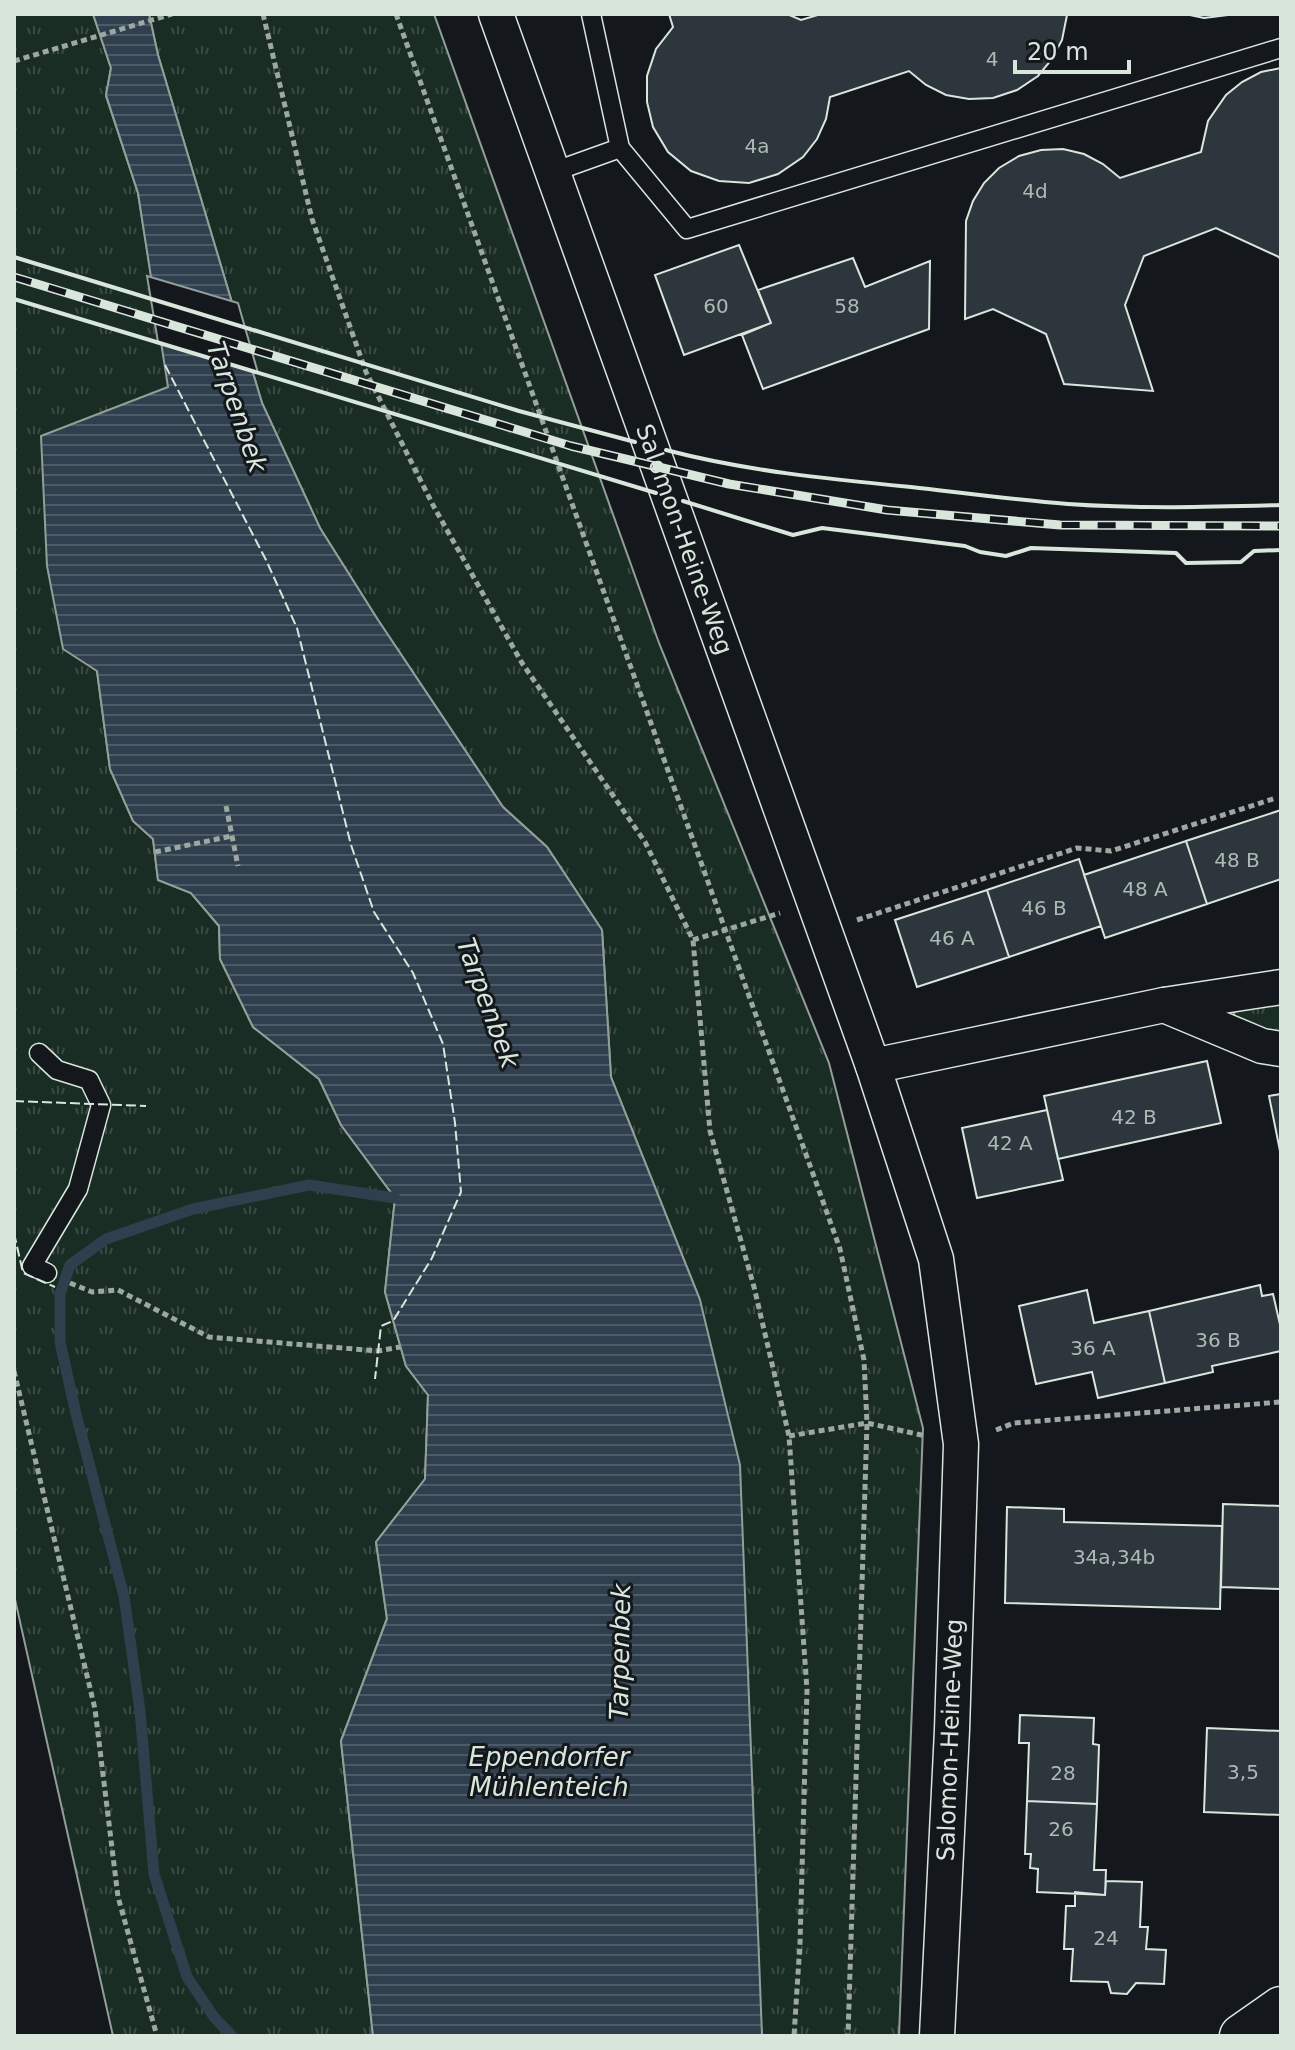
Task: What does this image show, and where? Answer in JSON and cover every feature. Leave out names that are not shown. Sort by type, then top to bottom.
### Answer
[{"type":"street","name":"Salomon-Heine-Weg","points":[[496,14],[873,1066],[936,1259],[961,1444],[952,1730],[937,2036]]},
{"type":"street","points":[[873,1066],[1164,1005],[1281,987]]},
{"type":"street","points":[[1164,1005],[1262,1046],[1281,1049]]},
{"type":"street","points":[[1241,2036],[1281,2008]]},
{"type":"lane","points":[[591,14],[620,148],[687,229],[1281,48]]},
{"type":"lane","points":[[553,172],[620,148]]},
{"type":"lane","points":[[39,1053],[57,1070],[89,1080],[101,1105],[78,1189],[32,1266],[47,1273]]},
{"type":"path","points":[[14,61],[172,14]]},
{"type":"path","points":[[263,14],[312,219],[366,372],[434,507],[522,663],[645,842],[693,940],[710,1131],[754,1287],[789,1436],[807,1690],[800,1943],[794,2036]]},
{"type":"path","points":[[396,14],[840,1249],[864,1360],[867,1423],[848,2036]]},
{"type":"path","points":[[693,940],[726,928],[820,917],[1077,848],[1111,851],[1276,798]]},
{"type":"path","points":[[226,806],[238,866]]},
{"type":"path","points":[[155,852],[232,836]]},
{"type":"path","points":[[74,1285],[92,1292],[118,1290],[209,1337],[387,1351],[400,1347]]},
{"type":"path","points":[[14,1371],[95,1709],[118,1897],[157,2036]]},
{"type":"path","points":[[789,1436],[867,1423],[961,1444],[1014,1423],[1281,1402]]},
{"type":"green space","points":[[14,14],[93,14],[111,68],[106,96],[138,193],[169,388],[97,671],[110,769],[133,821],[153,839],[158,880],[191,893],[219,926],[220,959],[253,1027],[319,1079],[341,1125],[395,1198],[385,1292],[406,1366],[428,1395],[425,1479],[376,1542],[387,1618],[341,1741],[373,2036],[113,2036],[14,1595]]},
{"type":"green space","points":[[149,14],[434,14],[659,643],[829,1063],[923,1428],[899,2036],[762,2036],[700,1300],[611,1077],[602,930],[547,847],[503,807],[320,528],[262,403],[158,55]]},
{"type":"green space","points":[[1281,1002],[1281,1031],[1270,1035],[1237,1021],[1234,1015],[1235,1008]]},
{"type":"water","name":"Eppendorfer Mühlenteich","points":[[93,14],[149,14],[158,55],[262,403],[320,528],[503,807],[547,847],[602,930],[611,1077],[700,1300],[740,1465],[762,2036],[373,2036],[341,1741],[387,1619],[376,1542],[425,1479],[428,1395],[406,1366],[385,1292],[395,1198],[341,1125],[319,1079],[253,1027],[220,959],[219,926],[191,893],[158,880],[153,839],[133,821],[110,769],[97,671],[63,649],[47,566],[41,436],[168,387],[138,193],[106,95],[111,68]]},
{"type":"pier","points":[[147,276],[238,303],[258,373],[158,342]]},
{"type":"building","points":[[669,14],[787,14],[801,20],[821,14],[1071,14],[1067,15],[1062,40],[1052,59],[1038,76],[1017,90],[993,98],[969,99],[946,95],[926,85],[909,71],[830,97],[826,119],[817,139],[803,157],[778,174],[749,183],[719,181],[691,171],[668,152],[653,127],[647,102],[647,76],[656,49],[673,27]]},
{"type":"building","points":[[1185,14],[1236,14],[1204,18]]},
{"type":"building","points":[[1281,68],[1281,262],[1279,257],[1216,228],[1144,256],[1125,305],[1153,391],[1064,384],[1046,334],[993,309],[965,319],[966,221],[984,183],[999,168],[1019,156],[1041,150],[1063,149],[1084,154],[1120,178],[1201,152],[1208,121],[1226,95],[1261,72]]},
{"type":"building","points":[[739,245],[771,323],[684,355],[655,275]]},
{"type":"building","points":[[853,258],[865,287],[930,261],[929,329],[763,389],[742,335],[771,323],[758,290]]},
{"type":"building","points":[[1281,810],[1281,879],[1207,904],[1186,841]]},
{"type":"building","points":[[1186,841],[1207,904],[1105,938],[1084,875]]},
{"type":"building","points":[[1079,859],[1101,926],[1009,957],[987,890]]},
{"type":"building","points":[[987,890],[1009,957],[917,987],[895,920]]},
{"type":"building","points":[[1207,1061],[1221,1123],[1058,1159],[1044,1096]]},
{"type":"building","points":[[1281,1094],[1281,1156],[1269,1096]]},
{"type":"building","points":[[1047,1110],[1063,1180],[977,1198],[962,1128]]},
{"type":"building","points":[[1260,1285],[1262,1296],[1273,1294],[1281,1329],[1281,1351],[1212,1366],[1213,1372],[1165,1383],[1149,1311]]},
{"type":"building","points":[[1087,1290],[1094,1323],[1149,1311],[1165,1383],[1098,1398],[1092,1372],[1036,1384],[1019,1306]]},
{"type":"building","points":[[1223,1504],[1281,1506],[1281,1589],[1221,1587]]},
{"type":"building","points":[[1007,1507],[1064,1509],[1064,1522],[1222,1526],[1220,1609],[1005,1603]]},
{"type":"building","points":[[1020,1715],[1094,1718],[1093,1744],[1099,1745],[1097,1804],[1027,1801],[1029,1743],[1019,1743]]},
{"type":"building","points":[[1207,1728],[1281,1731],[1281,1815],[1204,1812]]},
{"type":"building","points":[[1027,1801],[1097,1804],[1094,1870],[1106,1870],[1105,1895],[1037,1892],[1038,1869],[1030,1868],[1031,1854],[1025,1854]]},
{"type":"building","points":[[1106,1881],[1142,1882],[1140,1927],[1148,1927],[1146,1949],[1166,1950],[1164,1984],[1136,1983],[1127,1994],[1111,1993],[1108,1982],[1071,1981],[1073,1949],[1064,1949],[1066,1906],[1075,1906],[1075,1892],[1105,1895]]},
{"type":"waterway","points":[[232,2036],[214,2017],[187,1977],[154,1874],[140,1711],[124,1596],[60,1342],[60,1294],[70,1265],[106,1239],[193,1209],[309,1185],[395,1198]]},
{"type":"railway","points":[[14,277],[571,446],[729,484],[887,510],[1060,525],[1281,526]]},
{"type":"fence","points":[[165,365],[266,560],[297,628],[351,845],[374,912],[413,973],[443,1044],[461,1192],[432,1258],[393,1321],[381,1326],[375,1379]]},
{"type":"fence","points":[[14,1101],[146,1106]]},
{"type":"fence","points":[[14,1233],[23,1273],[55,1287]]},
{"type":"wall","points":[[14,257],[519,411],[635,442]]},
{"type":"wall","points":[[14,299],[656,493]]},
{"type":"wall","points":[[666,450],[726,464],[787,473],[1048,502],[1148,507],[1281,505]]},
{"type":"wall","points":[[683,501],[793,535],[822,528],[965,546],[1006,556],[1031,548],[1176,553],[1186,563],[1241,562],[1254,551],[1281,550]]},
{"type":"water label","name":"Tarpenbek","points":[[237,407]]},
{"type":"water label","name":"Tarpenbek","points":[[488,1003]]},
{"type":"water label","name":"Tarpenbek","points":[[620,1652]]}]
